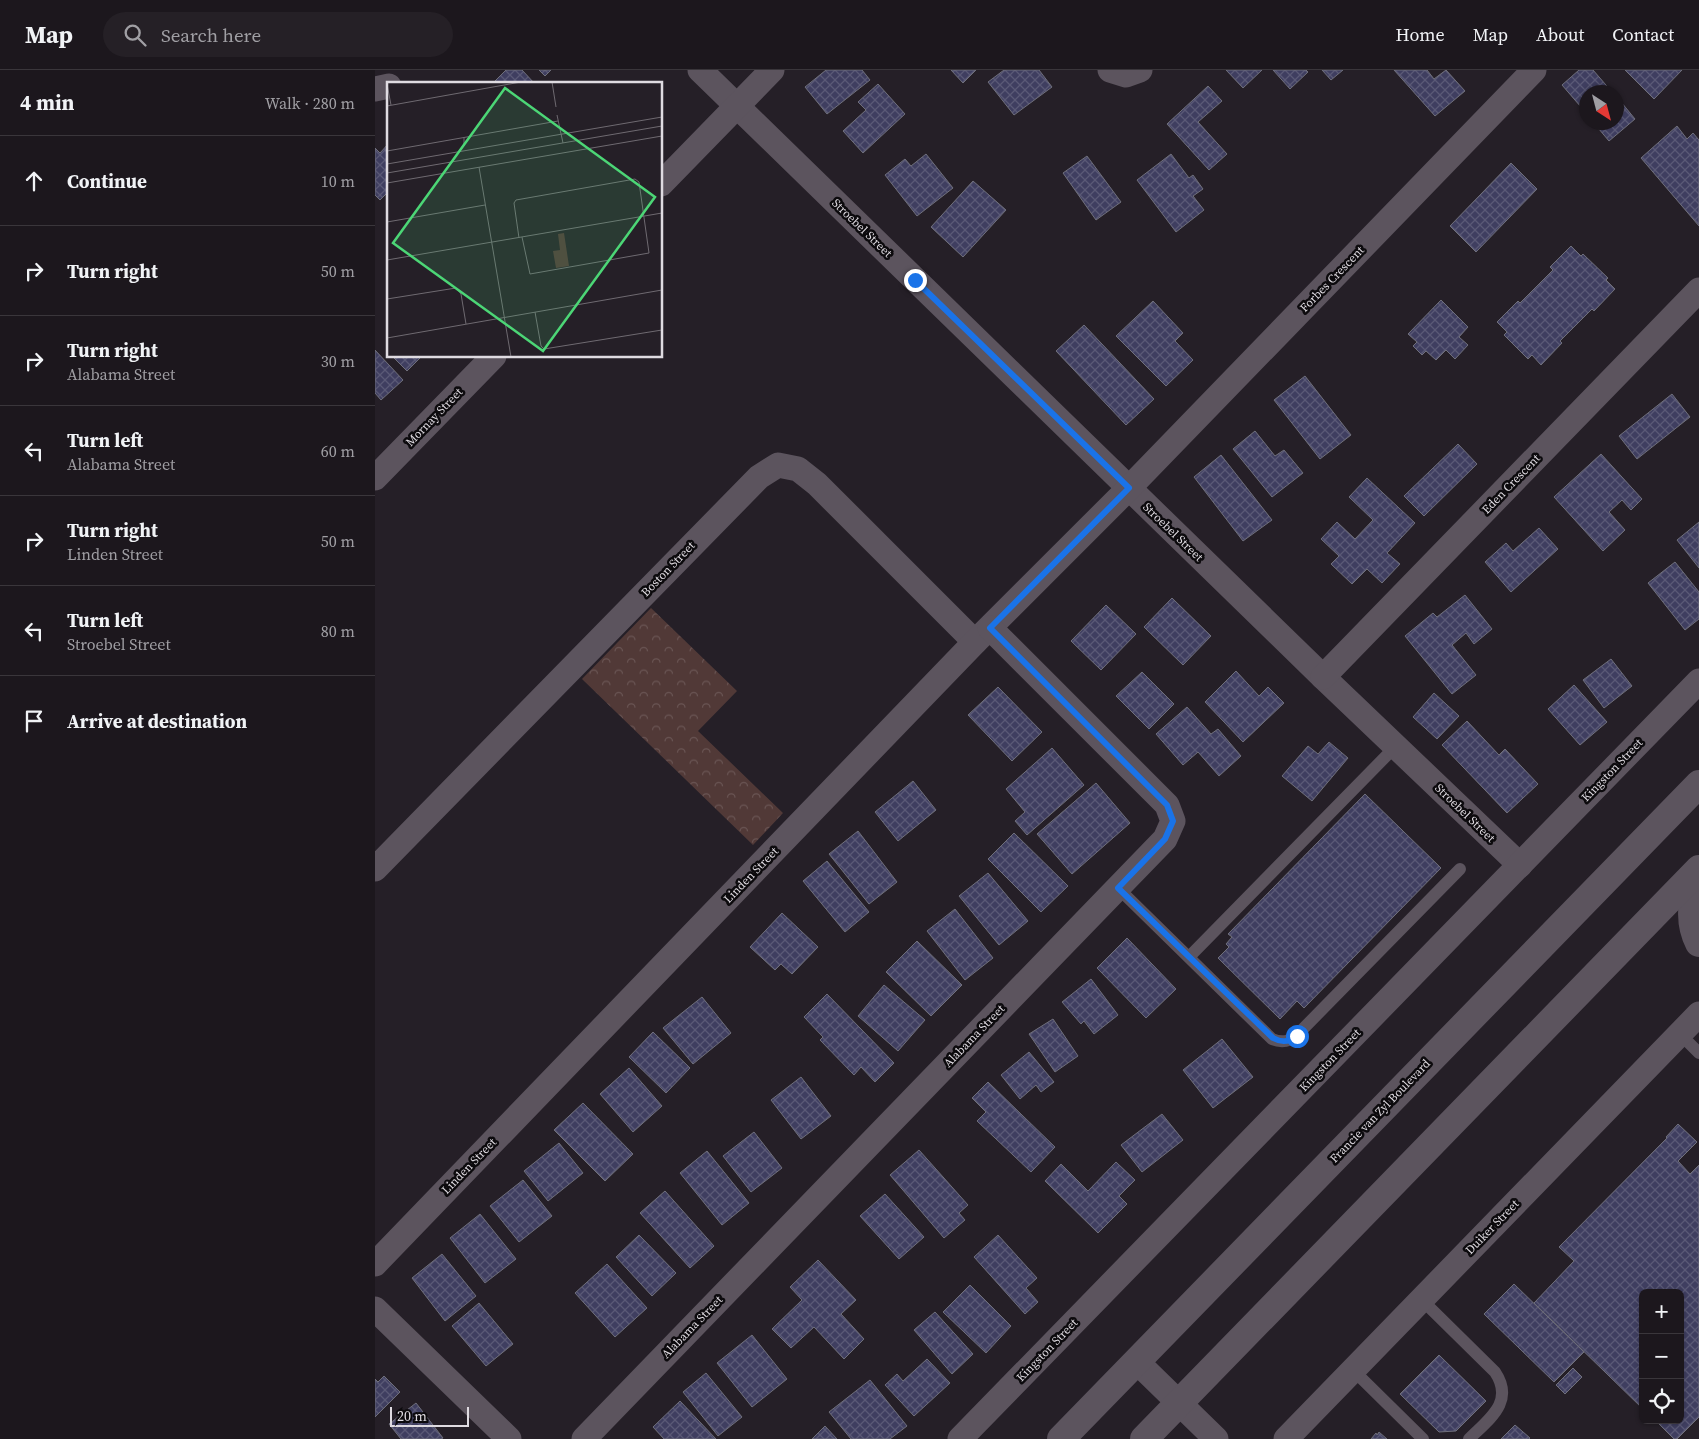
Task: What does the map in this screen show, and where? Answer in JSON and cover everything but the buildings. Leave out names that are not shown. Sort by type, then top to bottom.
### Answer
[{"type":"main road","name":"Francie van Zyl Boulevard","points":[[1061,1439],[1699,784]]},
{"type":"main road","points":[[1145,1439],[1699,869]]},
{"type":"main road","points":[[1699,875],[1691,914],[1692,926],[1699,943]]},
{"type":"street","name":"Stroebel Street","points":[[700,70],[1323,677],[1520,865]]},
{"type":"street","points":[[663,182],[772,70]]},
{"type":"street","points":[[1110,70],[1126,75],[1140,70]]},
{"type":"street","name":"Forbes Crescent","points":[[1129,488],[1534,70]]},
{"type":"street","name":"Eden Crescent","points":[[1323,677],[1699,290]]},
{"type":"street","name":"Mornay Street","points":[[375,478],[492,358]]},
{"type":"street","name":"Boston Street","points":[[375,870],[759,476],[778,465],[798,469],[817,484],[982,635]]},
{"type":"street","name":"Linden Street","points":[[375,1264],[982,635],[1129,488]]},
{"type":"street","name":"Alabama Street","points":[[583,1439],[1165,839],[1173,821],[1167,805],[982,635]]},
{"type":"street","name":"Kingston Street","points":[[961,1439],[1699,681]]},
{"type":"street","name":"Duiker Street","points":[[1286,1439],[1699,1014]]},
{"type":"street","points":[[375,1309],[509,1439]]},
{"type":"street","points":[[1136,1361],[1216,1439]]},
{"type":"lane","points":[[1189,957],[1395,746]]},
{"type":"lane","points":[[1118,888],[1273,1038],[1284,1042],[1291,1040],[1460,869]]},
{"type":"lane","points":[[1680,1034],[1699,1053]]},
{"type":"lane","points":[[1422,1300],[1500,1379],[1503,1395],[1498,1410],[1469,1439]]},
{"type":"lane","points":[[1353,1370],[1423,1439]]},
{"type":"green space","points":[[651,608],[737,691],[698,731],[783,813],[753,845],[582,679]]},
{"type":"route","points":[[915,280],[1129,488],[990,628],[1167,805],[1173,821],[1165,839],[1118,888],[1273,1038],[1284,1042],[1297,1036]]}]
